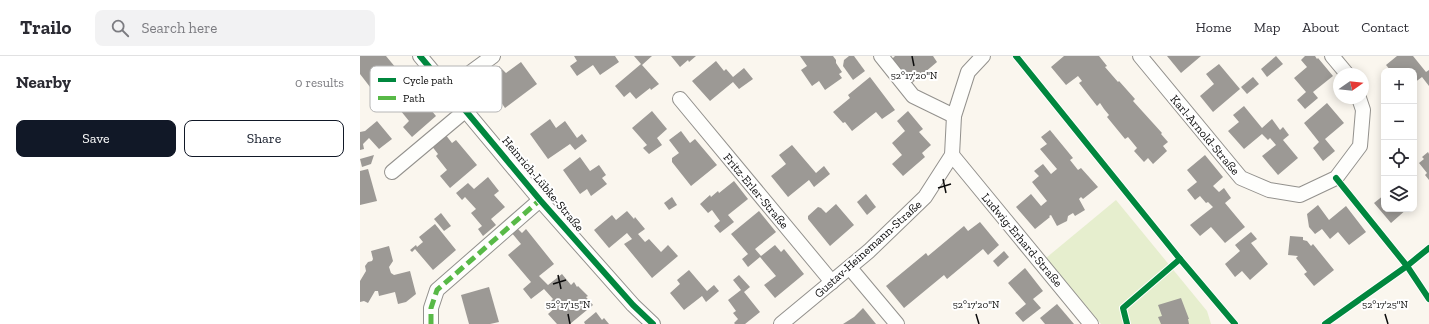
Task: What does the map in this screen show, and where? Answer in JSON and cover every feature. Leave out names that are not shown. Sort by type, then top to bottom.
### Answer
[{"type":"street","name":"Heinrich-Lübke-Straße","points":[[420,56],[429,66]]},
{"type":"street","points":[[479,66],[493,56]]},
{"type":"street","points":[[881,56],[914,96],[954,116]]},
{"type":"street","name":"Gustav-Heinemann-Straße","points":[[782,324],[850,268],[925,197],[952,155],[954,116],[968,72],[983,56]]},
{"type":"street","name":"Karl-Arnold-Straße","points":[[1140,56],[1241,178],[1269,190],[1300,195],[1336,178],[1360,146],[1363,110],[1361,104]]},
{"type":"street","points":[[1332,56],[1342,68]]},
{"type":"street","name":"Fritz-Erler-Straße","points":[[680,99],[832,282]]},
{"type":"street","points":[[392,172],[464,112]]},
{"type":"street","name":"Heinrich-Lübke-Straße","points":[[468,112],[540,200],[633,305],[653,324]]},
{"type":"street","name":"Ludwig-Erhard-Straße","points":[[952,155],[1091,324]]},
{"type":"street","points":[[431,324],[431,308],[437,290],[540,200]]},
{"type":"street","points":[[850,268],[897,324]]},
{"type":"green space","points":[[1116,200],[1207,311],[1211,324],[1101,324],[1046,258]]},
{"type":"building","points":[[360,56],[386,56],[394,66],[370,66],[370,87],[360,74]]},
{"type":"building","points":[[574,56],[615,56],[619,62],[600,75],[593,65],[577,76],[570,66],[577,61]]},
{"type":"building","points":[[634,56],[652,56],[642,65],[659,84],[651,90],[650,88],[636,99],[630,92],[624,97],[615,86],[641,64]]},
{"type":"building","points":[[671,56],[696,56],[689,62],[688,60],[680,67]]},
{"type":"building","points":[[800,56],[833,56],[842,72],[839,74],[842,78],[825,90],[819,81],[812,86],[801,70],[807,66]]},
{"type":"building","points":[[849,56],[854,56],[865,71],[853,80],[843,66],[844,60]]},
{"type":"building","points":[[895,56],[933,56],[937,62],[912,83],[892,59]]},
{"type":"building","points":[[1064,56],[1099,56],[1107,66],[1105,67],[1135,99],[1133,101],[1162,133],[1161,134],[1168,142],[1163,146],[1167,151],[1153,164],[1148,158],[1144,162],[1134,151],[1137,148],[1128,137],[1125,139],[1107,117],[1109,115],[1100,103],[1097,106],[1079,83],[1082,81],[1078,76],[1066,85],[1051,67]]},
{"type":"building","points":[[1167,56],[1201,56],[1181,73]]},
{"type":"building","points":[[1276,56],[1283,64],[1267,77],[1261,69]]},
{"type":"building","points":[[1305,56],[1315,56],[1333,76],[1313,92],[1318,98],[1305,109],[1297,100],[1306,92],[1294,78],[1307,67],[1301,60]]},
{"type":"building","points":[[1397,56],[1413,56],[1426,72],[1429,70],[1429,86],[1422,77],[1417,81],[1417,68],[1388,68],[1386,65]]},
{"type":"building","points":[[716,61],[724,71],[726,69],[733,77],[744,68],[753,79],[739,89],[733,82],[710,101],[692,81]]},
{"type":"building","points":[[521,62],[537,84],[505,108],[502,104],[502,69],[506,73]]},
{"type":"building","points":[[1219,64],[1240,89],[1213,112],[1200,96],[1214,84],[1206,74]]},
{"type":"building","points":[[870,77],[895,110],[882,119],[876,112],[852,131],[845,122],[843,123],[833,112],[850,98],[848,95]]},
{"type":"building","points":[[1253,77],[1259,84],[1247,94],[1241,87]]},
{"type":"building","points":[[1327,103],[1344,123],[1325,139],[1335,151],[1323,161],[1313,148],[1319,142],[1304,123]]},
{"type":"building","points":[[1244,106],[1262,128],[1272,119],[1280,130],[1283,127],[1289,135],[1283,140],[1298,158],[1278,175],[1262,156],[1276,145],[1270,138],[1268,140],[1262,134],[1244,149],[1228,131],[1239,122],[1233,115]]},
{"type":"building","points":[[652,111],[667,129],[657,138],[662,145],[649,154],[643,148],[647,145],[632,128]]},
{"type":"building","points":[[908,111],[923,129],[919,132],[931,145],[922,153],[925,157],[903,176],[892,164],[902,155],[892,143],[905,131],[897,121]]},
{"type":"building","points":[[402,112],[433,112],[436,116],[412,137],[403,127],[409,121]]},
{"type":"building","points":[[550,119],[556,128],[565,121],[577,138],[582,134],[587,141],[575,150],[570,144],[548,159],[530,134]]},
{"type":"building","points":[[377,121],[392,139],[379,149],[369,138],[363,144],[364,149],[360,150],[360,132],[365,131]]},
{"type":"building","points":[[1050,130],[1073,158],[1070,160],[1078,170],[1081,168],[1098,187],[1083,199],[1081,197],[1079,199],[1085,210],[1075,216],[1073,213],[1068,216],[1067,221],[1057,226],[1051,215],[1035,229],[1016,207],[1031,194],[1041,206],[1047,201],[1032,182],[1039,176],[1034,171],[1043,164],[1051,174],[1057,169],[1040,149],[1047,144],[1041,137]]},
{"type":"building","points":[[681,131],[690,143],[695,139],[717,165],[691,186],[672,162],[672,158],[679,153],[669,140]]},
{"type":"building","points":[[445,134],[452,143],[456,140],[477,165],[450,188],[440,176],[447,170],[436,156],[438,154],[431,145]]},
{"type":"building","points":[[792,145],[816,173],[824,166],[830,174],[814,187],[809,180],[788,197],[771,176],[786,164],[779,155]]},
{"type":"building","points":[[1428,152],[1429,180],[1425,175],[1427,173],[1419,163],[1424,159],[1422,157]]},
{"type":"building","points":[[374,155],[371,164],[362,167],[360,159]]},
{"type":"building","points":[[1205,155],[1223,177],[1213,186],[1219,192],[1224,188],[1231,198],[1225,203],[1245,227],[1225,243],[1211,227],[1200,236],[1190,225],[1213,207],[1208,202],[1206,203],[1200,196],[1195,200],[1187,190],[1197,182],[1187,170]]},
{"type":"building","points":[[580,157],[590,171],[599,165],[606,175],[602,178],[607,184],[591,196],[587,189],[580,194],[563,170]]},
{"type":"building","points":[[368,169],[377,201],[360,205],[360,171]]},
{"type":"building","points":[[488,177],[499,191],[494,195],[505,207],[491,219],[496,225],[483,236],[478,229],[482,226],[471,213],[476,209],[465,197],[462,200],[456,193],[468,183],[474,189]]},
{"type":"building","points":[[734,181],[748,199],[728,215],[734,222],[720,233],[714,226],[720,221],[712,210],[708,213],[700,204],[710,195],[711,197],[718,191],[719,193]]},
{"type":"building","points":[[866,194],[876,207],[867,215],[857,202]]},
{"type":"building","points":[[672,197],[677,205],[669,210],[664,203]]},
{"type":"building","points":[[1381,197],[1381,211],[1374,203]]},
{"type":"building","points":[[836,204],[854,225],[830,246],[808,219],[808,216],[818,207],[826,213]]},
{"type":"building","points":[[1318,205],[1329,220],[1346,206],[1366,232],[1349,245],[1338,232],[1330,239],[1322,229],[1315,234],[1309,227],[1307,214]]},
{"type":"building","points":[[627,211],[634,219],[635,217],[645,229],[638,234],[645,242],[649,239],[661,252],[668,245],[678,256],[652,278],[624,244],[632,239],[627,233],[609,248],[594,230],[612,215],[616,220]]},
{"type":"building","points":[[759,211],[776,232],[755,249],[761,256],[775,245],[781,252],[784,249],[804,274],[775,298],[764,285],[776,276],[760,257],[748,267],[742,259],[748,254],[731,234]]},
{"type":"building","points":[[1382,212],[1404,212],[1391,223]]},
{"type":"building","points":[[441,213],[451,226],[444,231],[434,219]]},
{"type":"building","points":[[980,222],[999,245],[988,255],[983,249],[947,279],[944,275],[904,308],[886,286],[926,253],[928,256],[964,226],[968,231]]},
{"type":"building","points":[[435,224],[456,250],[433,270],[415,249],[412,252],[410,250],[423,242],[419,237]]},
{"type":"building","points":[[517,228],[522,233],[526,229],[554,264],[539,276],[548,285],[562,274],[571,285],[574,282],[577,287],[578,286],[588,296],[586,297],[593,305],[570,324],[557,324],[548,314],[556,307],[551,301],[553,299],[544,289],[531,299],[523,289],[531,282],[508,255],[521,244],[511,232]]},
{"type":"building","points":[[1251,232],[1257,239],[1251,243],[1268,264],[1250,280],[1242,271],[1235,277],[1225,264],[1240,251],[1235,245]]},
{"type":"building","points":[[1290,236],[1303,237],[1303,240],[1307,241],[1311,246],[1313,244],[1334,270],[1314,286],[1304,274],[1307,272],[1296,258],[1298,256],[1288,255]]},
{"type":"building","points":[[389,246],[393,261],[389,267],[391,273],[394,275],[410,271],[416,294],[406,302],[398,304],[395,292],[379,296],[378,291],[375,291],[368,303],[364,301],[360,302],[360,281],[366,271],[365,266],[373,259],[371,251]]},
{"type":"building","points":[[1004,251],[1009,257],[998,267],[993,261]]},
{"type":"building","points":[[1025,268],[1043,291],[1033,299],[1041,308],[1023,322],[1015,313],[1026,304],[1008,283]]},
{"type":"building","points":[[689,270],[707,291],[714,285],[719,291],[706,302],[702,296],[684,310],[670,293],[680,284],[677,280]]},
{"type":"building","points":[[739,275],[750,287],[744,292],[760,312],[745,324],[734,323],[738,319],[733,313],[736,311],[728,300],[741,290],[733,280]]},
{"type":"building","points":[[489,287],[499,322],[490,324],[469,324],[461,295]]},
{"type":"building","points":[[1181,298],[1189,319],[1189,324],[1161,324],[1158,317],[1162,316],[1158,305]]},
{"type":"building","points":[[1057,304],[1074,324],[1045,324],[1040,318]]},
{"type":"building","points":[[863,308],[876,324],[843,324],[854,317]]},
{"type":"building","points":[[596,312],[602,320],[604,318],[609,324],[585,324],[584,322]]},
{"type":"marked path","points":[[431,324],[431,308],[437,290],[540,200]]},
{"type":"cycle path","points":[[420,56],[428,66]]},
{"type":"cycle path","points":[[1016,56],[1180,259],[1235,324]]},
{"type":"cycle path","points":[[467,112],[540,200],[633,305],[653,324]]},
{"type":"cycle path","points":[[1336,178],[1407,266],[1429,299]]},
{"type":"cycle path","points":[[1325,324],[1407,266],[1429,248]]},
{"type":"cycle path","points":[[1127,324],[1123,308],[1180,259]]}]
